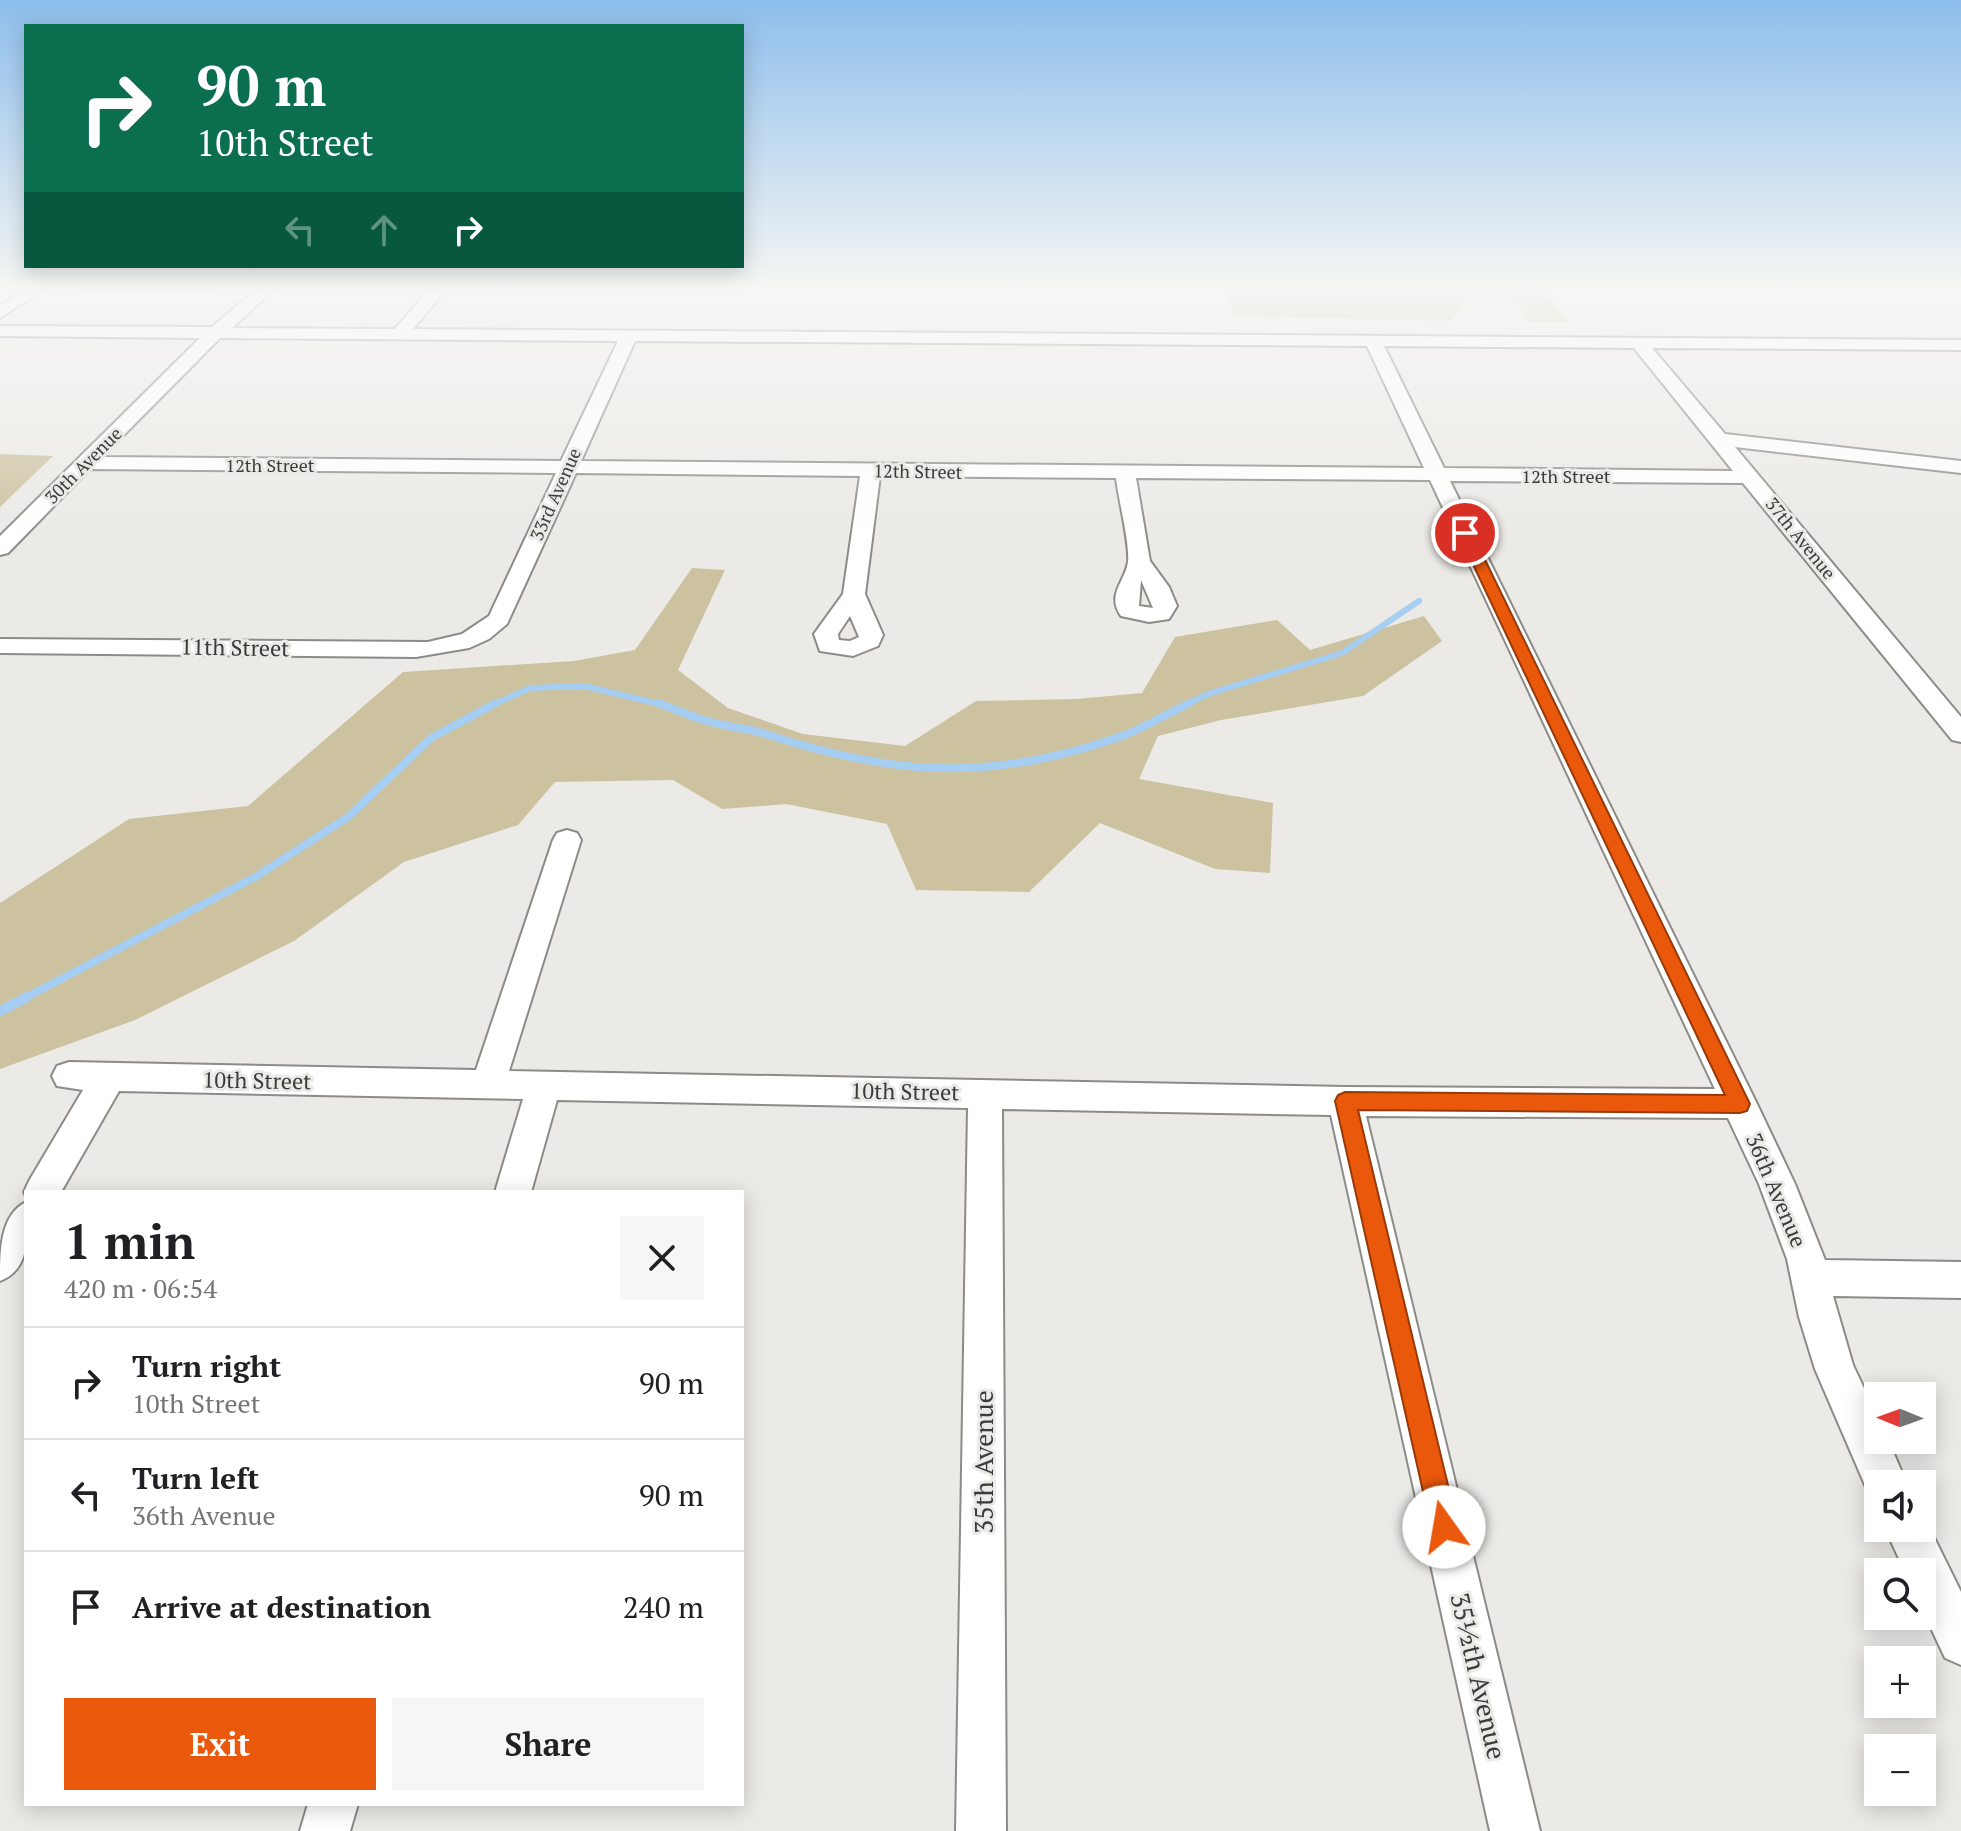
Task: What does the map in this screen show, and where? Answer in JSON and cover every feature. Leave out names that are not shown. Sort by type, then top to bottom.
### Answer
[{"type":"street","name":"30th Avenue","points":[[0,548],[179,369]]},
{"type":"street","name":"33rd Avenue","points":[[469,642],[499,619],[613,369]]},
{"type":"street","name":"36th Avenue","points":[[1386,369],[1777,1184],[1806,1259],[1808,1278],[1835,1369],[1880,1470]]},
{"type":"street","name":"37th Avenue","points":[[1662,369],[1961,734]]},
{"type":"street","points":[[1722,440],[1961,467]]},
{"type":"street","name":"12th Street","points":[[85,463],[1751,477]]},
{"type":"street","points":[[854,594],[871,470]]},
{"type":"street","points":[[1125,473],[1139,562]]},
{"type":"street","name":"11th Street","points":[[0,646],[416,650],[469,642]]},
{"type":"street","points":[[488,1085],[567,840]]},
{"type":"street","name":"10th Street","points":[[69,1076],[1345,1101],[1740,1104]]},
{"type":"street","points":[[43,1190],[109,1077]]},
{"type":"street","points":[[514,1190],[544,1086]]},
{"type":"street","name":"35th Avenue","points":[[981,1831],[985,1092]]},
{"type":"street","name":"35½th Avenue","points":[[1345,1101],[1515,1831]]},
{"type":"street","points":[[0,1263],[24,1222]]},
{"type":"street","points":[[1808,1278],[1961,1280]]},
{"type":"street","points":[[1914,1542],[1961,1642]]},
{"type":"street","points":[[325,1831],[332,1806]]},
{"type":"shaded area","points":[[0,454],[53,456],[0,507]]},
{"type":"shaded area","points":[[692,568],[725,570],[678,670],[728,708],[803,734],[905,746],[976,701],[1076,699],[1142,693],[1175,637],[1277,620],[1310,650],[1424,616],[1442,641],[1363,696],[1221,720],[1158,736],[1139,779],[1273,803],[1270,873],[1215,869],[1100,823],[1029,892],[916,890],[887,824],[786,804],[722,809],[673,780],[555,782],[518,825],[404,862],[294,941],[135,1020],[0,1069],[0,903],[129,819],[248,806],[403,672],[574,661],[635,650]]},
{"type":"waterway","points":[[1185,705],[1208,694],[1342,653],[1419,601]]},
{"type":"waterway","points":[[494,704],[530,688],[584,686],[662,704]]},
{"type":"waterway","points":[[658,703],[662,704]]},
{"type":"waterway","points":[[662,704],[708,721],[859,759],[901,766],[943,768],[985,767],[1073,752],[1128,734],[1190,703]]},
{"type":"waterway","points":[[23,999],[257,876],[348,817],[431,738],[494,704]]},
{"type":"waterway","points":[[0,1011],[27,997]]},
{"type":"route","points":[[1444,1527],[1345,1101],[1740,1104],[1465,533]]}]
